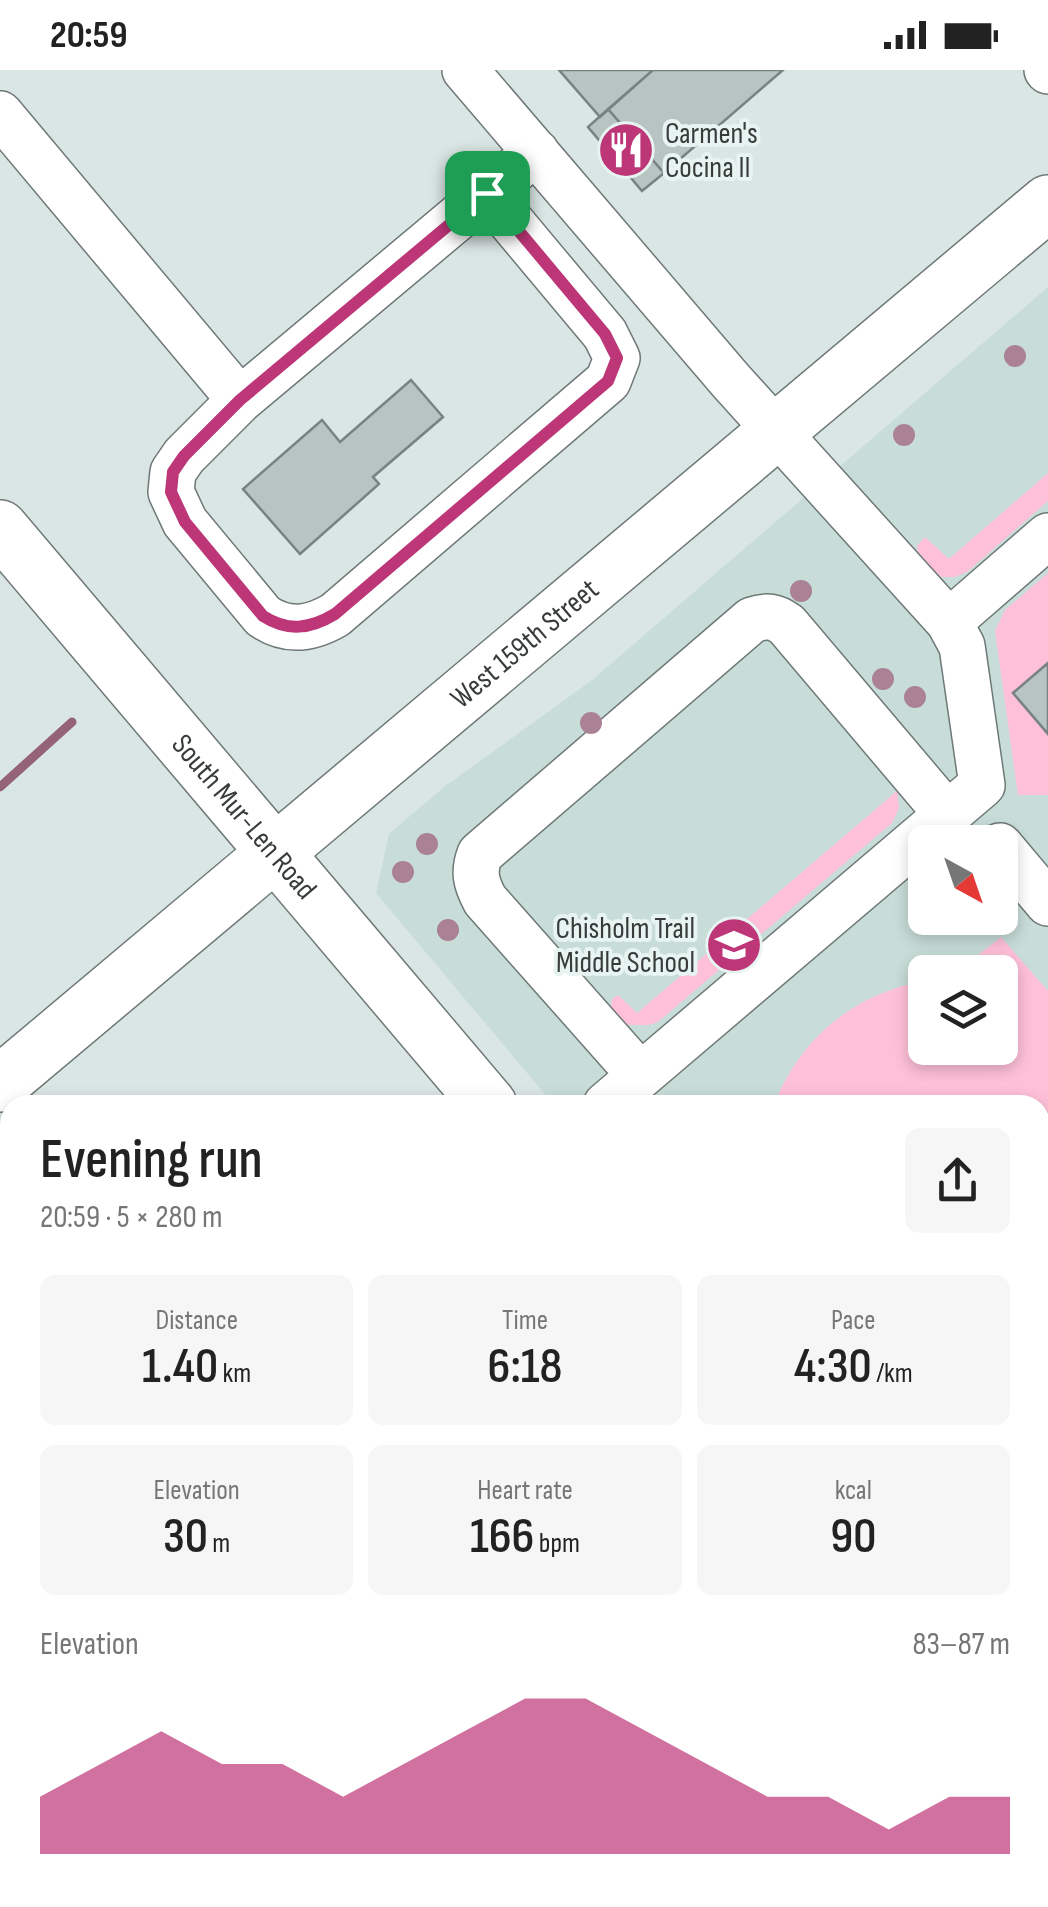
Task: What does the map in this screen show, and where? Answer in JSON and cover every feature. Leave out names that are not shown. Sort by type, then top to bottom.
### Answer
[{"type":"main road","name":"West 159th Street","points":[[0,1084],[1048,203]]},
{"type":"main road","name":"South Mur-Len Road","points":[[0,528],[481,1095]]},
{"type":"street","points":[[466,70],[731,382],[949,622],[962,646],[982,785],[617,1095]]},
{"type":"street","points":[[0,114],[240,400]]},
{"type":"street","points":[[487,193],[605,334],[617,358],[614,372],[366,589],[316,626],[280,627],[263,616],[185,522],[171,492],[173,472],[240,400],[487,193],[536,152]]},
{"type":"street","points":[[949,622],[1048,536]]},
{"type":"street","points":[[640,1075],[485,900],[474,868],[480,854],[752,620],[765,616],[788,625],[976,825]]},
{"type":"street","points":[[1018,868],[1048,903]]},
{"type":"shaded area","name":"Chisholm Trail Middle School","points":[[1048,287],[1048,1095],[546,1095],[376,893],[389,834],[444,787],[591,681]]},
{"type":"shaded area","points":[[1048,473],[1048,501],[967,572],[941,577],[919,557],[917,546],[925,537],[949,559]]},
{"type":"shaded area","points":[[1048,573],[1048,795],[1018,795],[995,631],[1005,610]]},
{"type":"shaded area","points":[[897,791],[899,808],[892,823],[659,1021],[622,1026],[610,1013],[612,999],[618,995],[637,1013]]},
{"type":"shaded area","points":[[1001,937],[1017,955],[978,955]]},
{"type":"shaded area","points":[[1018,957],[1048,991],[1048,1095],[779,1095],[799,1059],[833,1022],[908,985],[908,1065],[1018,1065]]},
{"type":"building","points":[[559,70],[653,70],[600,117]]},
{"type":"building","points":[[653,70],[783,70],[664,173],[608,109]]},
{"type":"building","name":"Carmen's Cocina II","points":[[608,109],[664,173],[642,191],[588,127]]},
{"type":"building","points":[[411,380],[443,417],[373,477],[379,484],[300,554],[243,489],[322,420],[340,442]]},
{"type":"building","points":[[1048,663],[1048,734],[1013,693]]},
{"type":"waterway","points":[[0,787],[72,722]]},
{"type":"place","name":"Carmen's Cocina II","points":[[626,150]]},
{"type":"place","name":"Chisholm Trail Middle School","points":[[734,945]]},
{"type":"route","points":[[487,193],[605,334],[617,358],[614,372],[335,614],[316,626],[280,627],[263,616],[185,522],[171,492],[173,472],[240,400],[487,193]]}]
